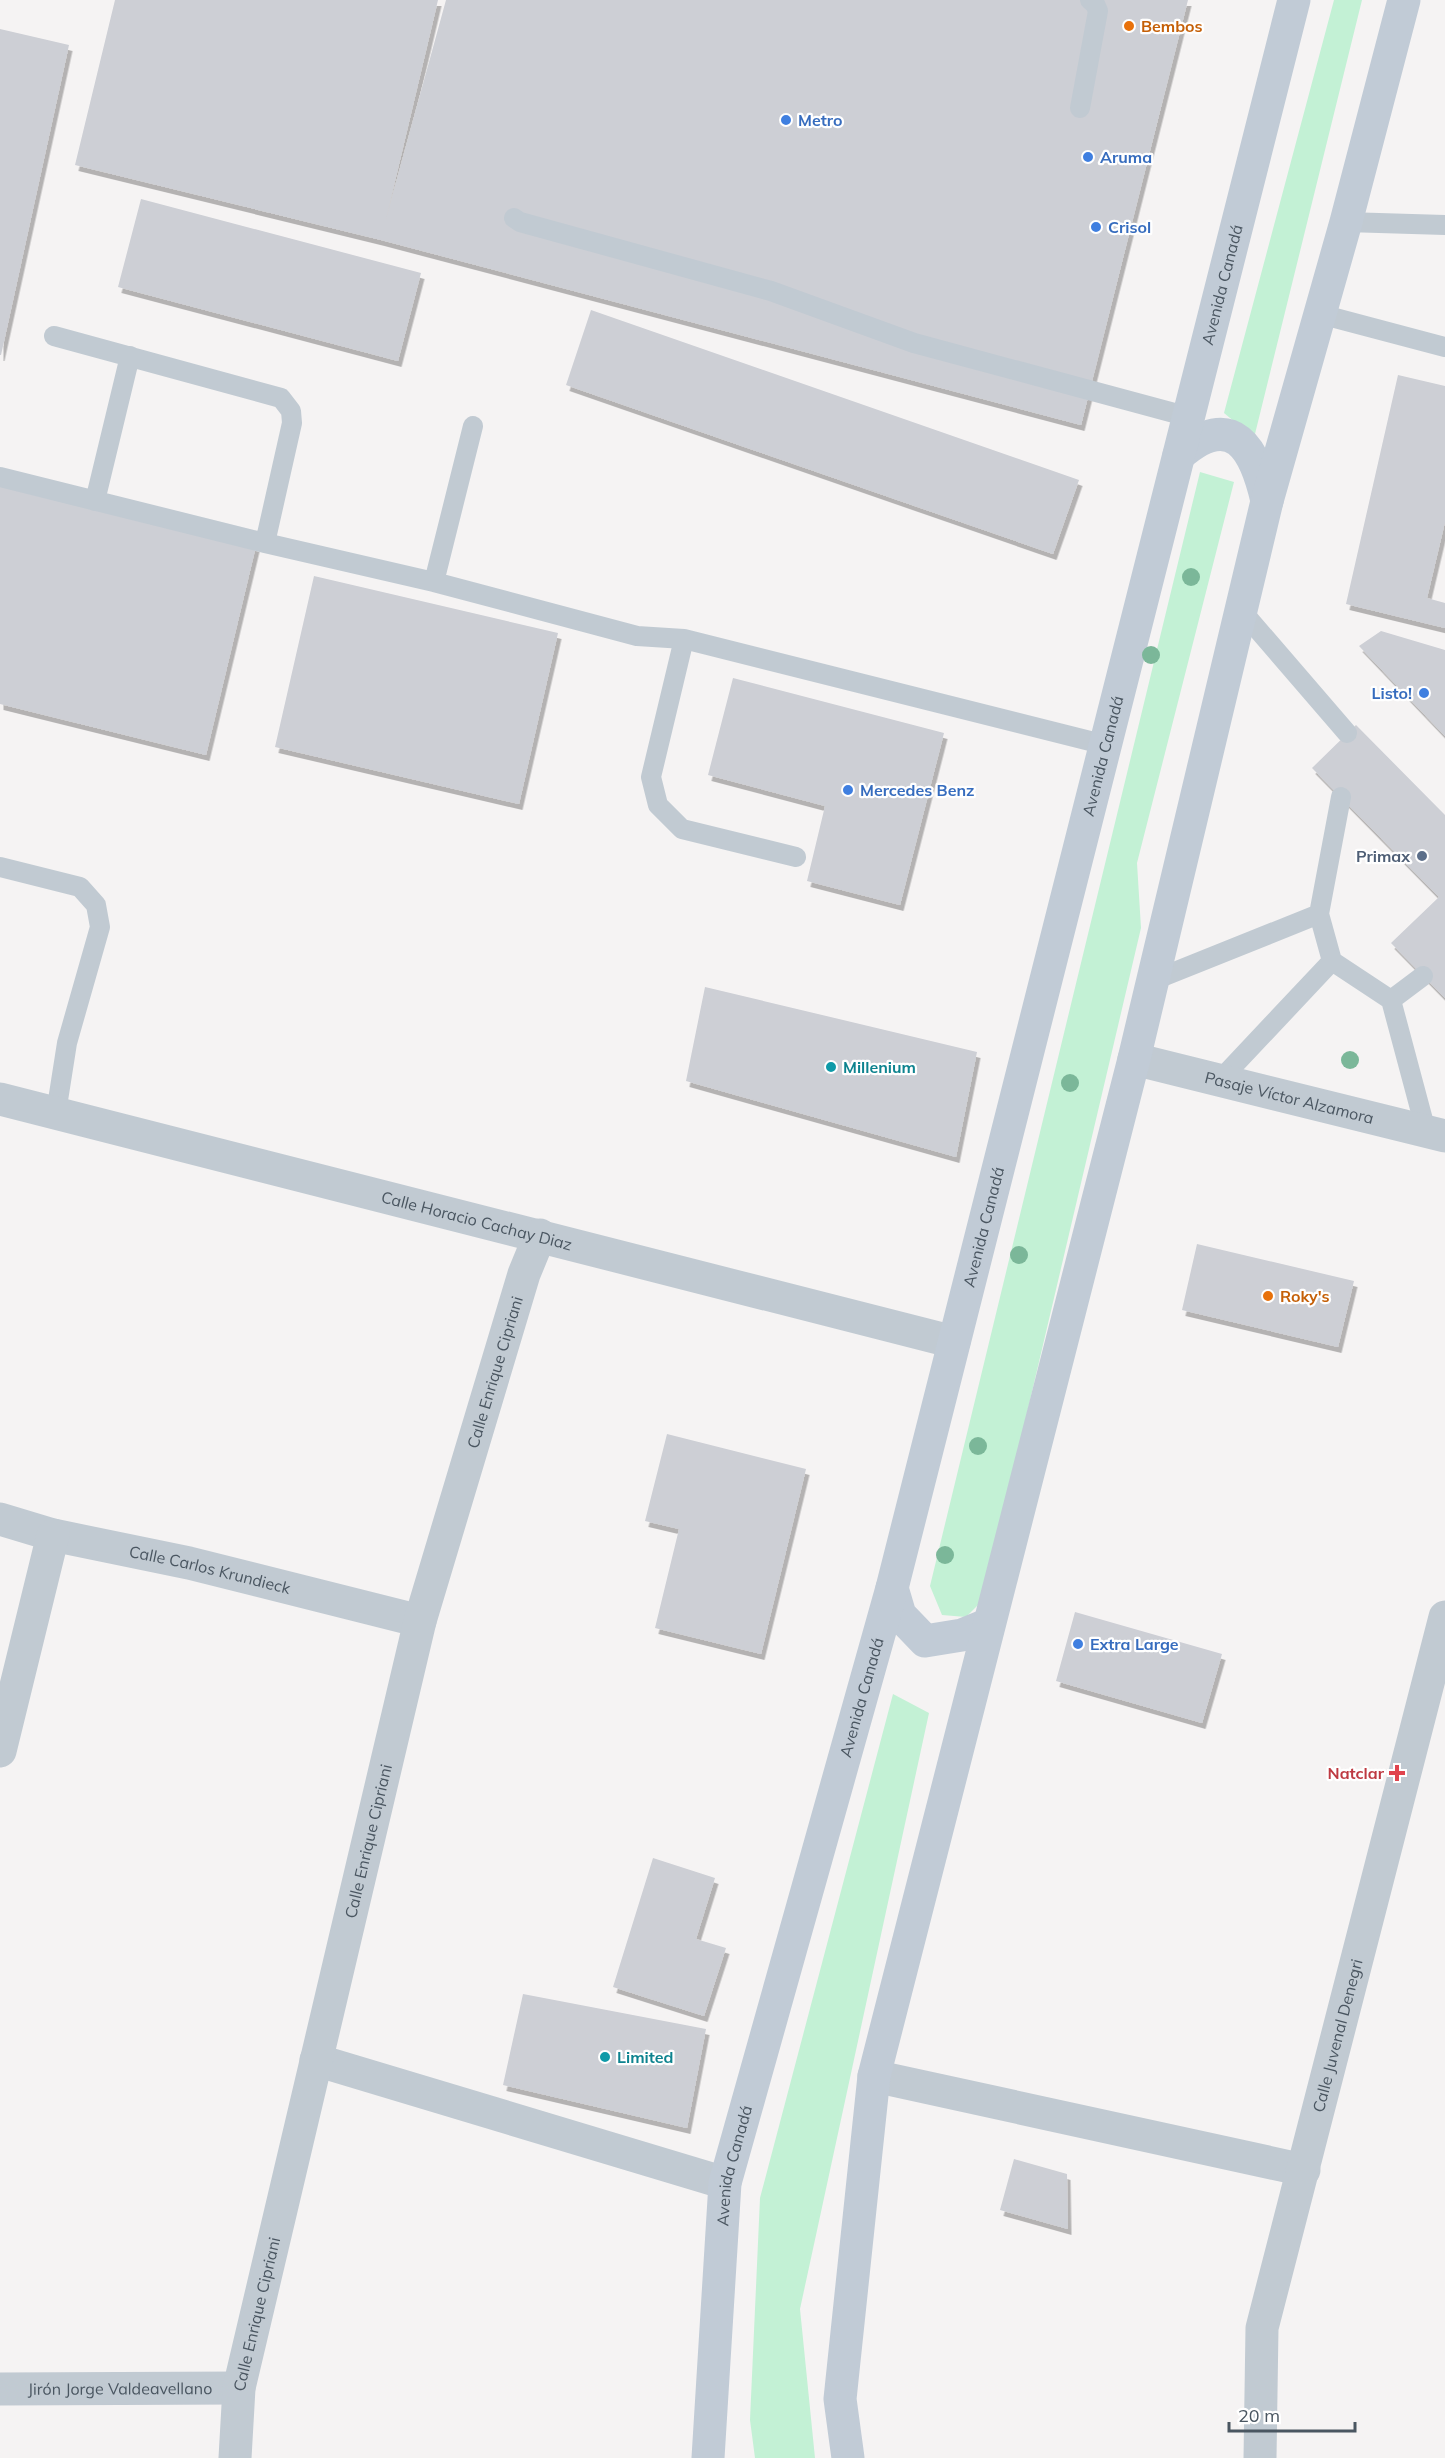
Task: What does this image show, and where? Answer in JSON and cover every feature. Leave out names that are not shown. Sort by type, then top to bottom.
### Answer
[{"type":"main road","name":"Avenida Canadá","points":[[708,2458],[725,2183],[892,1588],[1294,0]]},
{"type":"main road","points":[[848,2458],[840,2399],[874,2076],[1134,1059],[1268,501],[1346,222],[1404,0]]},
{"type":"main road","points":[[1179,455],[1203,438],[1219,435],[1235,438],[1250,452],[1260,473],[1268,501]]},
{"type":"main road","points":[[892,1588],[900,1615],[925,1641],[962,1635],[989,1624]]},
{"type":"street","name":"Pasaje Víctor Alzamora","points":[[1134,1059],[1435,1133]]},
{"type":"street","name":"Calle Horacio Cachay Diaz","points":[[0,1099],[954,1342]]},
{"type":"street","name":"Calle Enrique Cipriani","points":[[235,2458],[239,2388],[420,1621],[524,1274],[540,1235]]},
{"type":"street","name":"Calle Carlos Krundieck","points":[[0,1519],[53,1535],[189,1563],[420,1621]]},
{"type":"street","points":[[0,1751],[53,1535]]},
{"type":"street","name":"Calle Juvenal Denegri","points":[[1260,2458],[1262,2328],[1438,1676],[1445,1617]]},
{"type":"street","points":[[316,2060],[725,2183]]},
{"type":"street","points":[[874,2076],[1304,2170]]},
{"type":"street","name":"Jirón Jorge Valdeavellano","points":[[0,2389],[239,2388]]},
{"type":"lane","points":[[1080,108],[1098,11],[1090,0]]},
{"type":"lane","points":[[514,218],[520,222],[771,291],[914,343],[1189,417]]},
{"type":"lane","points":[[1346,222],[1445,225]]},
{"type":"lane","points":[[1320,314],[1445,347]]},
{"type":"lane","points":[[54,336],[281,398],[291,411],[291,423],[265,543]]},
{"type":"lane","points":[[95,501],[129,356]]},
{"type":"lane","points":[[434,582],[473,426]]},
{"type":"lane","points":[[0,477],[265,543],[434,582],[637,636],[684,639],[1106,745]]},
{"type":"lane","points":[[1241,610],[1347,733]]},
{"type":"lane","points":[[684,639],[651,777],[658,805],[682,829],[795,857]]},
{"type":"lane","points":[[1341,797],[1319,914],[1332,962],[1391,1000],[1435,1133]]},
{"type":"lane","points":[[0,867],[80,887],[96,904],[100,927],[67,1043],[56,1113]]},
{"type":"lane","points":[[1152,981],[1319,914]]},
{"type":"lane","points":[[1220,1080],[1332,962]]},
{"type":"lane","points":[[1391,1000],[1423,976]]},
{"type":"green space","points":[[1334,0],[1362,0],[1254,438],[1224,413]]},
{"type":"green space","points":[[1200,472],[1234,482],[1137,863],[1141,928],[983,1600],[966,1617],[942,1615],[930,1586]]},
{"type":"green space","points":[[893,1694],[929,1713],[800,2309],[815,2458],[755,2458],[750,2420],[760,2198]]},
{"type":"building","name":"Metro","points":[[115,0],[438,0],[386,219],[446,0],[1188,0],[1081,425],[381,240],[75,165]]},
{"type":"building","points":[[0,29],[69,45],[1,355],[0,355]]},
{"type":"building","points":[[141,199],[421,273],[398,361],[118,287]]},
{"type":"building","points":[[591,310],[1079,480],[1053,554],[566,385]]},
{"type":"building","points":[[1398,375],[1445,386],[1445,522],[1427,598],[1445,603],[1445,628],[1346,604]]},
{"type":"building","points":[[0,485],[256,546],[206,755],[0,704]]},
{"type":"building","points":[[314,576],[558,633],[519,804],[275,747]]},
{"type":"building","name":"Listo!","points":[[1381,631],[1445,650],[1445,736],[1359,646]]},
{"type":"building","name":"Mercedes Benz","points":[[733,678],[944,733],[900,905],[807,881],[825,806],[708,775]]},
{"type":"building","name":"Primax","points":[[1356,725],[1445,815],[1445,998],[1391,943],[1439,897],[1312,768]]},
{"type":"building","name":"Millenium","points":[[705,987],[977,1052],[956,1157],[686,1081]]},
{"type":"building","name":"Roky's","points":[[1197,1244],[1354,1281],[1338,1347],[1182,1310]]},
{"type":"building","points":[[667,1434],[806,1469],[761,1654],[655,1628],[679,1529],[645,1521]]},
{"type":"building","points":[[1075,1612],[1222,1654],[1202,1723],[1056,1681]]},
{"type":"building","points":[[653,1858],[715,1878],[696,1939],[726,1948],[704,2016],[613,1987]]},
{"type":"building","name":"Limited","points":[[523,1994],[706,2029],[687,2128],[503,2085]]},
{"type":"building","points":[[1014,2159],[1067,2174],[1068,2229],[1000,2210]]},
{"type":"place","name":"Bembos","points":[[1129,26]]},
{"type":"place","name":"Metro","points":[[786,120]]},
{"type":"place","name":"Aruma","points":[[1088,157]]},
{"type":"place","name":"Crisol","points":[[1096,227]]},
{"type":"place","name":"Listo!","points":[[1424,693]]},
{"type":"place","name":"Mercedes Benz","points":[[848,790]]},
{"type":"place","name":"Primax","points":[[1422,856]]},
{"type":"place","name":"Millenium","points":[[831,1067]]},
{"type":"place","name":"Roky's","points":[[1268,1296]]},
{"type":"place","name":"Extra Large","points":[[1078,1644]]},
{"type":"place","name":"Natclar","points":[[1397,1773]]},
{"type":"place","name":"Limited","points":[[605,2057]]}]
